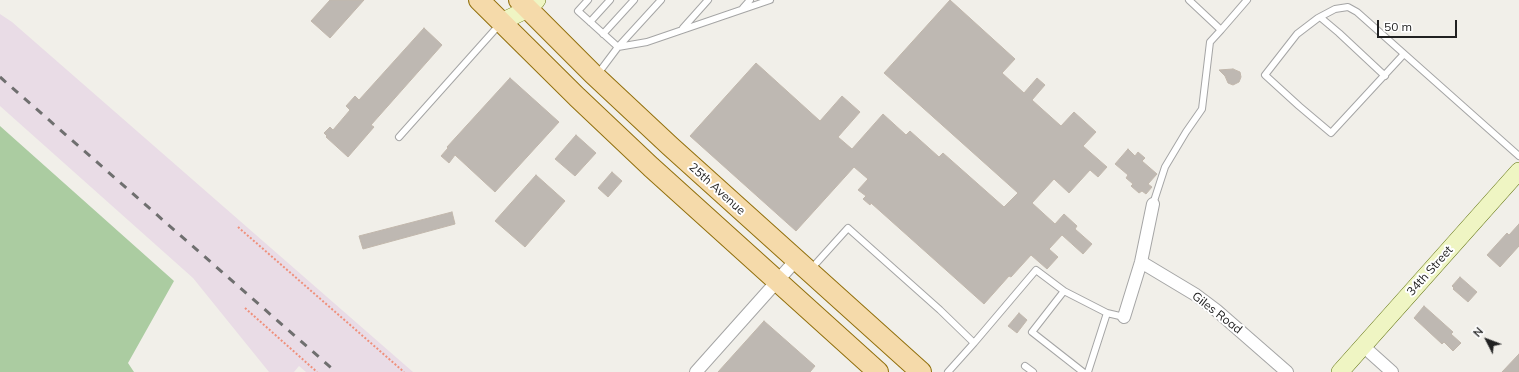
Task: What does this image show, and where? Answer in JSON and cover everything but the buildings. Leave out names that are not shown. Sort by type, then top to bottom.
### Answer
[{"type":"main road","points":[[479,0],[651,167],[878,372]]},
{"type":"main road","name":"25th Avenue","points":[[524,2],[596,76],[670,146],[921,372]]},
{"type":"main road","points":[[651,167],[670,146]]},
{"type":"street","points":[[501,22],[524,2]]},
{"type":"street","name":"34th Street","points":[[1340,372],[1519,171]]},
{"type":"street","points":[[1124,316],[1141,262],[1153,204]]},
{"type":"street","name":"Giles Road","points":[[1141,262],[1196,295],[1216,310],[1287,372]]},
{"type":"street","points":[[696,372],[777,282],[802,266]]},
{"type":"street","points":[[1363,346],[1392,372]]},
{"type":"lane","points":[[588,0],[578,11],[618,47]]},
{"type":"lane","points":[[590,22],[610,0]]},
{"type":"lane","points":[[603,34],[634,0]]},
{"type":"lane","points":[[596,76],[618,47],[661,0]]},
{"type":"lane","points":[[682,30],[708,0]]},
{"type":"lane","points":[[742,9],[750,0]]},
{"type":"lane","points":[[618,47],[647,42],[770,0]]},
{"type":"lane","points":[[1189,0],[1221,30]]},
{"type":"lane","points":[[1153,204],[1165,167],[1186,132],[1202,110],[1210,42],[1247,0]]},
{"type":"lane","points":[[1404,54],[1331,133],[1266,75],[1297,34],[1320,17],[1335,9],[1348,6],[1357,12],[1519,156]]},
{"type":"lane","points":[[1320,17],[1385,76]]},
{"type":"lane","points":[[399,138],[501,22]]},
{"type":"lane","points":[[802,266],[848,228],[940,310],[974,343]]},
{"type":"lane","points":[[948,372],[1036,270],[1064,291],[1107,313],[1124,316]]},
{"type":"lane","points":[[1064,291],[1032,332],[1083,372]]},
{"type":"lane","points":[[1088,372],[1107,313]]},
{"type":"lane","points":[[1025,366],[1032,372]]},
{"type":"path","points":[[238,227],[404,372]]},
{"type":"path","points":[[245,308],[317,372]]},
{"type":"shaded area","points":[[0,14],[12,22],[413,372],[306,372],[299,366],[294,372],[269,372],[193,278],[0,106]]},
{"type":"green space","points":[[0,126],[174,281],[128,363],[134,372],[0,372]]},
{"type":"railway","points":[[0,77],[336,372]]}]
